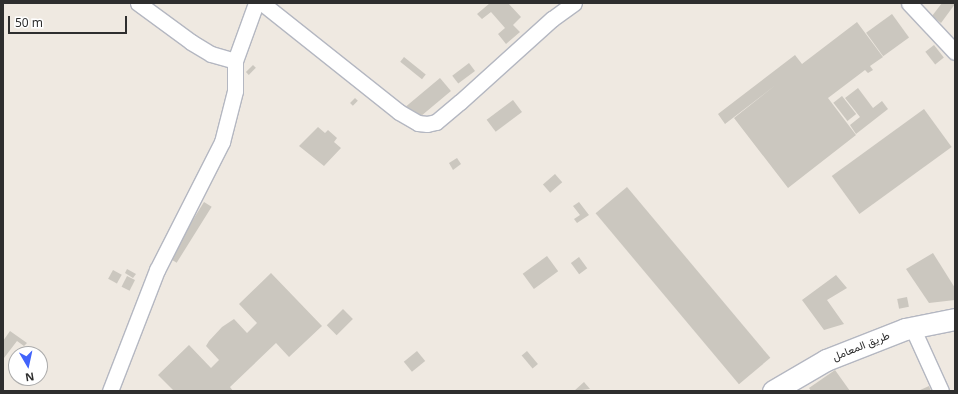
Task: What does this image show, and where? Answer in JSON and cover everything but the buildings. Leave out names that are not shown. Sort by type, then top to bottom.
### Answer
[{"type":"main road","name":"طريق المعامل","points":[[773,391],[826,360],[912,327],[955,319]]},
{"type":"street","points":[[138,3],[191,42],[211,54],[235,61]]},
{"type":"street","points":[[110,391],[157,270],[222,142],[235,90],[235,61],[256,3]]},
{"type":"street","points":[[262,3],[399,112],[418,123],[427,124],[436,122],[552,19],[574,3]]},
{"type":"street","points":[[909,3],[955,52]]},
{"type":"street","points":[[912,327],[941,391]]}]
